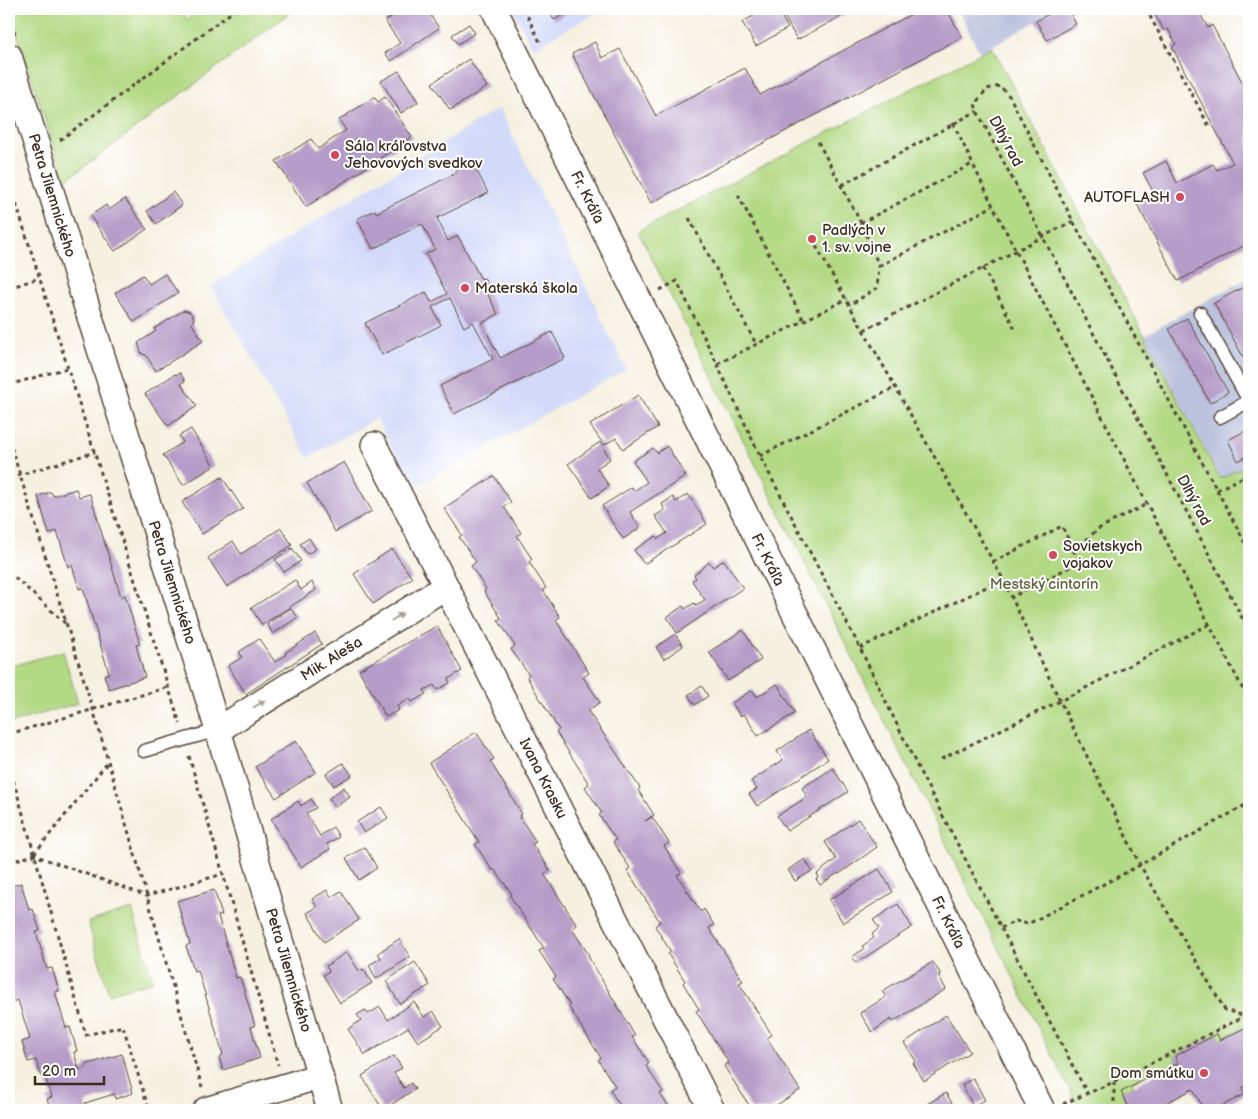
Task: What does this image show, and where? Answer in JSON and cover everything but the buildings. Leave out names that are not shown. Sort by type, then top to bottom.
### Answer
[{"type":"street","name":"Fr. Kráľa","points":[[494,9],[1047,1109]]},
{"type":"street","name":"Petra Jilemnického","points":[[9,56],[218,730],[330,1110]]},
{"type":"street","name":"Ivana Krasku","points":[[374,445],[712,1110]]},
{"type":"street","name":"Mik. Aleša","points":[[218,730],[445,587]]},
{"type":"street","points":[[207,1110],[320,1076]]},
{"type":"lane","points":[[1200,313],[1249,401],[1220,417]]},
{"type":"lane","points":[[144,751],[218,730]]},
{"type":"path","points":[[58,141],[236,9]]},
{"type":"path","points":[[1146,9],[1210,128]]},
{"type":"path","name":"Dlhý rad","points":[[1249,550],[1073,221],[1010,96],[1000,86],[987,89],[975,104],[977,111],[1249,631]]},
{"type":"path","points":[[842,185],[977,111]]},
{"type":"path","points":[[953,123],[1016,251],[1249,701]]},
{"type":"path","points":[[818,142],[861,223],[879,266],[877,288],[850,304]]},
{"type":"path","points":[[861,223],[972,164]]},
{"type":"path","points":[[9,181],[169,687],[285,1087]]},
{"type":"path","points":[[738,195],[804,321]]},
{"type":"path","points":[[879,266],[993,206]]},
{"type":"path","points":[[689,218],[756,344]]},
{"type":"path","points":[[864,330],[1073,221]]},
{"type":"path","points":[[816,246],[1003,579],[1140,865],[1226,1010],[1248,1016]]},
{"type":"path","points":[[983,268],[1015,330]]},
{"type":"path","points":[[9,288],[39,278]]},
{"type":"path","points":[[658,291],[677,281],[760,456],[860,648],[919,770],[1087,1094]]},
{"type":"path","points":[[717,364],[847,299]]},
{"type":"path","points":[[9,385],[68,368]]},
{"type":"path","points":[[760,456],[896,387]]},
{"type":"path","points":[[9,440],[93,709],[207,1110]]},
{"type":"path","points":[[9,478],[95,452]]},
{"type":"path","points":[[1217,490],[1249,474]]},
{"type":"path","points":[[1072,547],[1089,538],[1096,530],[1147,504]]},
{"type":"path","points":[[993,562],[1062,526],[1080,562],[1012,597]]},
{"type":"path","points":[[9,572],[67,625]]},
{"type":"path","points":[[860,648],[1003,579]]},
{"type":"path","points":[[941,759],[1060,701],[1210,624]]},
{"type":"path","points":[[9,734],[169,687]]},
{"type":"path","points":[[34,855],[108,762]]},
{"type":"path","points":[[9,765],[86,1035],[123,1026],[149,1110]]},
{"type":"path","points":[[1001,928],[1016,921],[1028,924],[1140,865],[1249,803]]},
{"type":"path","points":[[9,862],[34,855],[147,896],[223,874]]},
{"type":"path","points":[[1047,1109],[1114,1082],[1248,1016]]},
{"type":"path","points":[[1114,1082],[1114,1110]]},
{"type":"shaded area","points":[[513,9],[603,9],[533,48]]},
{"type":"shaded area","points":[[958,9],[1058,9],[980,53]]},
{"type":"shaded area","points":[[499,108],[626,369],[413,488],[376,418],[308,458],[211,286]]},
{"type":"shaded area","points":[[1249,277],[1249,464],[1221,479],[1145,335]]},
{"type":"green space","points":[[12,9],[180,9],[187,19],[203,9],[295,9],[65,181],[11,16]]},
{"type":"green space","name":"Mestský cintorín","points":[[992,47],[1220,479],[1249,464],[1249,1025],[1220,1040],[1217,1034],[1202,1040],[1196,1043],[1197,1045],[1175,1056],[1178,1063],[1165,1070],[1163,1066],[1132,1082],[1134,1086],[1121,1092],[1130,1110],[1080,1110],[638,231]]},
{"type":"green space","points":[[63,651],[78,703],[11,723],[9,715],[9,667]]},
{"type":"green space","points":[[132,909],[153,981],[109,994],[88,922]]},
{"type":"place","name":"Sála kráľovstva Jehovových svedkov","points":[[335,155]]},
{"type":"place","name":"AUTOFLASH","points":[[1180,197]]},
{"type":"place","name":"Padlých v 1. sv. vojne","points":[[812,239]]},
{"type":"place","name":"Materská škola","points":[[465,288]]},
{"type":"place","name":"Sovietskych vojakov","points":[[1053,555]]},
{"type":"place","name":"Dom smútku","points":[[1204,1073]]}]
